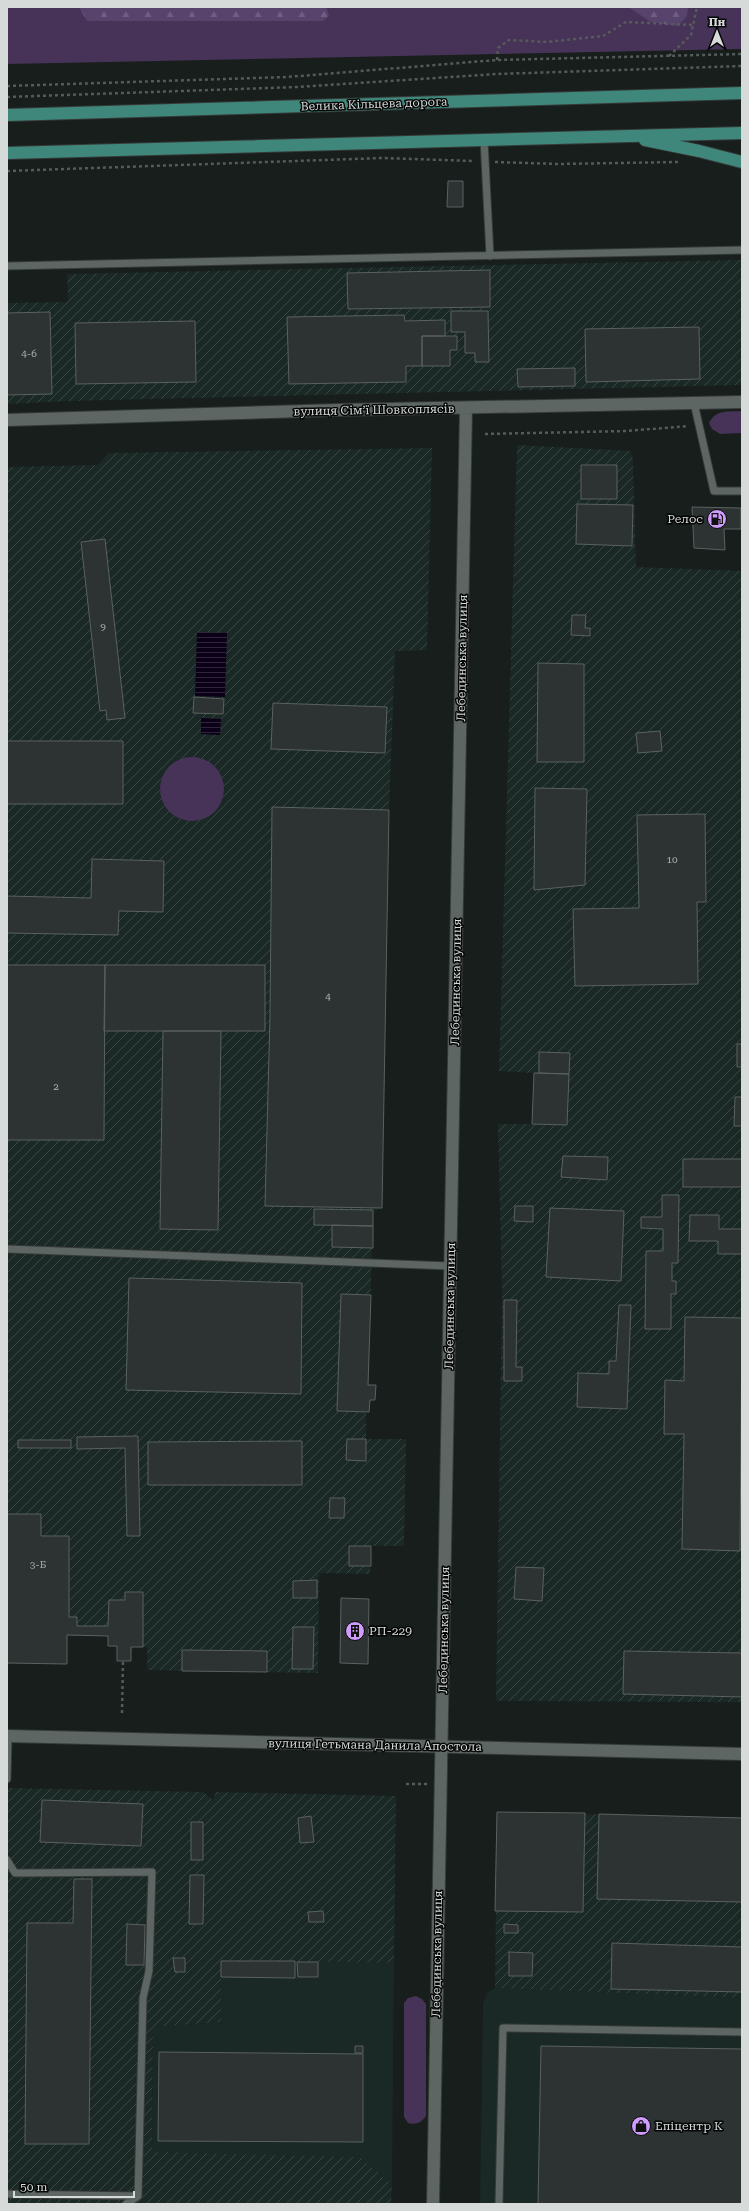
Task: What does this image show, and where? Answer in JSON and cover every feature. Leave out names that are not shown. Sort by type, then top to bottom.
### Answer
[{"type":"main road","name":"Велика Кільцева дорога","points":[[7,115],[742,93]]},
{"type":"main road","points":[[7,153],[742,133]]},
{"type":"main road","points":[[623,136],[699,151],[742,162]]},
{"type":"street","name":"вулиця Сімʼї Шовкоплясів","points":[[7,420],[742,402]]},
{"type":"street","name":"Лебединська вулиця","points":[[433,2204],[466,408]]},
{"type":"street","name":"вулиця Гетьмана Данила Апостола","points":[[8,1736],[742,1754]]},
{"type":"lane","points":[[484,140],[490,256]]},
{"type":"lane","points":[[7,266],[742,250]]},
{"type":"lane","points":[[694,403],[714,491],[742,491]]},
{"type":"lane","points":[[7,1248],[450,1266]]},
{"type":"lane","points":[[7,1779],[8,1736]]},
{"type":"lane","points":[[7,1860],[15,1873]]},
{"type":"lane","points":[[7,1873],[152,1872],[149,1971],[143,1998],[138,2196]]},
{"type":"lane","points":[[499,2204],[503,2028],[742,2032]]},
{"type":"lane","points":[[7,2194],[138,2196]]},
{"type":"lane","points":[[126,2204],[138,2196]]},
{"type":"path","points":[[668,56],[691,35],[697,7]]},
{"type":"path","points":[[497,60],[498,48],[509,40],[547,42],[603,36],[626,22],[694,25]]},
{"type":"path","points":[[7,86],[287,77],[497,60],[742,54]]},
{"type":"path","points":[[7,97],[296,87],[497,74],[742,66]]},
{"type":"path","points":[[7,171],[382,158],[558,164],[683,162]]},
{"type":"path","points":[[485,434],[627,431],[700,425]]},
{"type":"path","points":[[122,1713],[123,1661]]},
{"type":"path","points":[[406,1784],[430,1784]]},
{"type":"shaded area","points":[[7,7],[742,7],[742,49],[7,64]]},
{"type":"shaded area","points":[[742,260],[742,385],[69,401],[7,404],[7,303],[68,302],[67,274]]},
{"type":"shaded area","points":[[742,411],[742,433],[720,434],[712,429],[709,423],[715,415],[719,413]]},
{"type":"shaded area","points":[[517,445],[631,451],[633,461],[636,567],[742,571],[742,1702],[496,1701],[502,1292],[498,1124],[532,1124],[534,1073],[499,1071]]},
{"type":"shaded area","points":[[432,448],[427,650],[395,651],[389,810],[382,1208],[373,1211],[368,1384],[376,1385],[375,1400],[370,1400],[369,1412],[366,1412],[366,1439],[406,1439],[404,1546],[371,1546],[370,1574],[319,1573],[318,1673],[147,1670],[147,1647],[132,1647],[131,1661],[117,1661],[117,1647],[108,1646],[108,1636],[67,1636],[67,1664],[7,1663],[7,467],[98,465],[108,453]]},
{"type":"shaded area","points":[[197,632],[227,633],[225,697],[195,696]]},
{"type":"shaded area","points":[[201,718],[221,719],[220,735],[201,734]]},
{"type":"shaded area","points":[[192,757],[210,762],[215,766],[219,771],[224,789],[219,807],[215,812],[210,816],[192,821],[174,816],[169,812],[165,807],[160,789],[165,771],[169,766],[174,762]]},
{"type":"shaded area","points":[[7,1788],[203,1792],[213,1800],[216,1792],[396,1796],[394,1963],[221,1961],[221,2022],[153,2027],[152,2152],[360,2157],[392,2184],[391,2204],[7,2204]]},
{"type":"shaded area","points":[[497,1812],[742,1818],[742,1998],[495,1988]]},
{"type":"shaded area","points":[[221,1961],[394,1963],[392,2184],[360,2157],[152,2153],[153,2027],[221,2022]]},
{"type":"shaded area","points":[[495,1988],[742,1998],[742,2204],[480,2204],[483,2003],[488,1992]]},
{"type":"shaded area","points":[[416,1996],[422,1999],[426,2004],[426,2116],[420,2122],[413,2124],[408,2123],[404,2117],[404,2003],[408,1998]]},
{"type":"green space","points":[[79,7],[326,7],[329,16],[323,21],[87,21]]},
{"type":"green space","points":[[628,7],[688,7],[687,16],[678,26],[651,22]]},
{"type":"building","points":[[448,181],[463,181],[463,207],[447,207]]},
{"type":"building","points":[[490,270],[490,307],[348,309],[347,273]]},
{"type":"building","points":[[451,311],[488,311],[489,362],[475,362],[475,353],[465,353],[465,332],[451,332]]},
{"type":"building","points":[[50,312],[52,394],[7,395],[7,313]]},
{"type":"building","points":[[404,315],[405,321],[445,320],[445,336],[422,336],[422,366],[406,366],[406,382],[289,384],[287,317]]},
{"type":"building","points":[[195,321],[196,382],[76,384],[75,323]]},
{"type":"building","points":[[699,327],[700,379],[586,382],[585,329]]},
{"type":"building","points":[[422,336],[457,336],[457,350],[450,350],[450,366],[422,366]]},
{"type":"building","points":[[575,368],[575,386],[518,387],[517,369]]},
{"type":"building","points":[[581,465],[617,465],[617,499],[581,499]]},
{"type":"building","points":[[577,504],[633,505],[632,546],[576,544]]},
{"type":"building","name":"Релос","points":[[692,507],[741,508],[741,529],[724,529],[725,550],[694,548]]},
{"type":"building","points":[[105,539],[125,718],[107,720],[106,710],[100,711],[81,542]]},
{"type":"building","points":[[572,615],[586,615],[585,628],[590,628],[590,636],[571,635]]},
{"type":"building","points":[[538,663],[584,664],[584,762],[537,762]]},
{"type":"building","points":[[194,697],[224,699],[223,714],[193,713]]},
{"type":"building","points":[[273,703],[387,707],[385,753],[271,749]]},
{"type":"building","points":[[660,731],[662,751],[638,753],[636,733]]},
{"type":"building","points":[[7,741],[123,741],[123,804],[7,804]]},
{"type":"building","points":[[535,788],[587,789],[585,885],[534,890]]},
{"type":"building","points":[[272,807],[389,810],[382,1208],[265,1206],[270,1016]]},
{"type":"building","points":[[705,814],[706,902],[697,902],[698,984],[575,986],[573,909],[639,908],[637,815]]},
{"type":"building","points":[[92,859],[164,861],[163,912],[119,911],[118,935],[7,933],[7,896],[91,898]]},
{"type":"building","points":[[7,965],[105,965],[104,1140],[7,1140]]},
{"type":"building","points":[[105,965],[265,965],[265,1031],[104,1031]]},
{"type":"building","points":[[163,1031],[221,1031],[218,1230],[160,1229]]},
{"type":"building","points":[[737,1044],[742,1044],[742,1067],[737,1067]]},
{"type":"building","points":[[539,1052],[570,1053],[569,1074],[539,1073]]},
{"type":"building","points":[[534,1073],[569,1074],[567,1125],[532,1124]]},
{"type":"building","points":[[735,1097],[742,1097],[742,1126],[734,1126]]},
{"type":"building","points":[[563,1156],[608,1157],[607,1180],[561,1177]]},
{"type":"building","points":[[683,1159],[742,1159],[742,1187],[683,1187]]},
{"type":"building","points":[[662,1195],[679,1195],[678,1263],[672,1263],[672,1281],[676,1281],[676,1294],[671,1294],[671,1329],[645,1329],[646,1251],[663,1251],[663,1229],[641,1228],[641,1217],[662,1217]]},
{"type":"building","points":[[515,1206],[533,1206],[533,1222],[514,1221]]},
{"type":"building","points":[[550,1208],[624,1211],[621,1281],[546,1277]]},
{"type":"building","points":[[314,1209],[373,1210],[373,1226],[314,1225]]},
{"type":"building","points":[[690,1215],[719,1215],[719,1229],[742,1229],[742,1254],[718,1254],[718,1241],[689,1241]]},
{"type":"building","points":[[332,1225],[373,1226],[373,1248],[332,1247]]},
{"type":"building","points":[[129,1278],[302,1283],[301,1394],[126,1390]]},
{"type":"building","points":[[341,1294],[371,1295],[368,1385],[376,1385],[375,1400],[370,1400],[369,1412],[337,1411]]},
{"type":"building","points":[[504,1300],[517,1300],[516,1367],[522,1367],[522,1381],[504,1381]]},
{"type":"building","points":[[619,1305],[631,1305],[627,1409],[577,1407],[578,1373],[609,1374],[609,1361],[616,1361]]},
{"type":"building","points":[[685,1317],[742,1318],[740,1551],[682,1549],[684,1434],[664,1434],[665,1380],[684,1381]]},
{"type":"building","points":[[138,1436],[140,1536],[127,1536],[125,1448],[77,1449],[77,1437]]},
{"type":"building","points":[[347,1439],[366,1439],[366,1461],[346,1460]]},
{"type":"building","points":[[18,1440],[71,1440],[71,1448],[18,1448]]},
{"type":"building","points":[[302,1441],[302,1485],[148,1485],[148,1442]]},
{"type":"building","points":[[330,1498],[345,1498],[344,1518],[329,1518]]},
{"type":"building","points":[[7,1514],[41,1514],[41,1536],[69,1536],[69,1617],[77,1617],[77,1626],[108,1626],[109,1600],[125,1600],[125,1592],[143,1592],[143,1647],[131,1647],[131,1661],[117,1661],[117,1646],[108,1646],[108,1636],[67,1635],[67,1664],[7,1663]]},
{"type":"building","points":[[349,1546],[371,1546],[371,1566],[349,1566]]},
{"type":"building","points":[[516,1567],[544,1568],[542,1601],[514,1599]]},
{"type":"building","points":[[317,1580],[317,1598],[293,1598],[293,1581]]},
{"type":"building","name":"РП-229","points":[[341,1598],[369,1599],[368,1664],[340,1663]]},
{"type":"building","points":[[293,1627],[314,1627],[313,1669],[292,1669]]},
{"type":"building","points":[[182,1650],[267,1651],[267,1672],[182,1671]]},
{"type":"building","points":[[624,1651],[742,1653],[742,1697],[623,1694]]},
{"type":"building","points":[[42,1800],[143,1804],[141,1846],[40,1842]]},
{"type":"building","points":[[497,1812],[585,1813],[583,1912],[495,1911]]},
{"type":"building","points":[[599,1814],[742,1818],[742,1902],[597,1899]]},
{"type":"building","points":[[311,1816],[314,1842],[300,1843],[298,1818]]},
{"type":"building","points":[[191,1822],[203,1822],[203,1860],[191,1860]]},
{"type":"building","points":[[190,1875],[204,1875],[203,1924],[189,1924]]},
{"type":"building","points":[[74,1879],[92,1879],[89,2144],[25,2144],[27,1923],[73,1923]]},
{"type":"building","points":[[323,1911],[324,1922],[309,1922],[308,1912]]},
{"type":"building","points":[[127,1924],[145,1925],[144,1965],[126,1965]]},
{"type":"building","points":[[504,1924],[518,1925],[518,1933],[504,1933]]},
{"type":"building","points":[[612,1943],[742,1947],[742,1992],[611,1989]]},
{"type":"building","points":[[509,1952],[533,1953],[532,1976],[509,1976]]},
{"type":"building","points":[[173,1958],[185,1958],[185,1972],[175,1972]]},
{"type":"building","points":[[221,1961],[295,1961],[295,1978],[221,1977]]},
{"type":"building","points":[[297,1962],[318,1962],[318,1977],[298,1977]]},
{"type":"building","points":[[355,2046],[363,2046],[363,2053],[355,2053]]},
{"type":"building","name":"Епіцентр К","points":[[541,2046],[742,2049],[742,2204],[538,2204]]},
{"type":"building","points":[[159,2052],[363,2054],[363,2142],[158,2141]]},
{"type":"place","name":"Релос","points":[[717,519]]},
{"type":"place","name":"РП-229","points":[[355,1631]]},
{"type":"place","name":"Епіцентр К","points":[[641,2126]]}]
